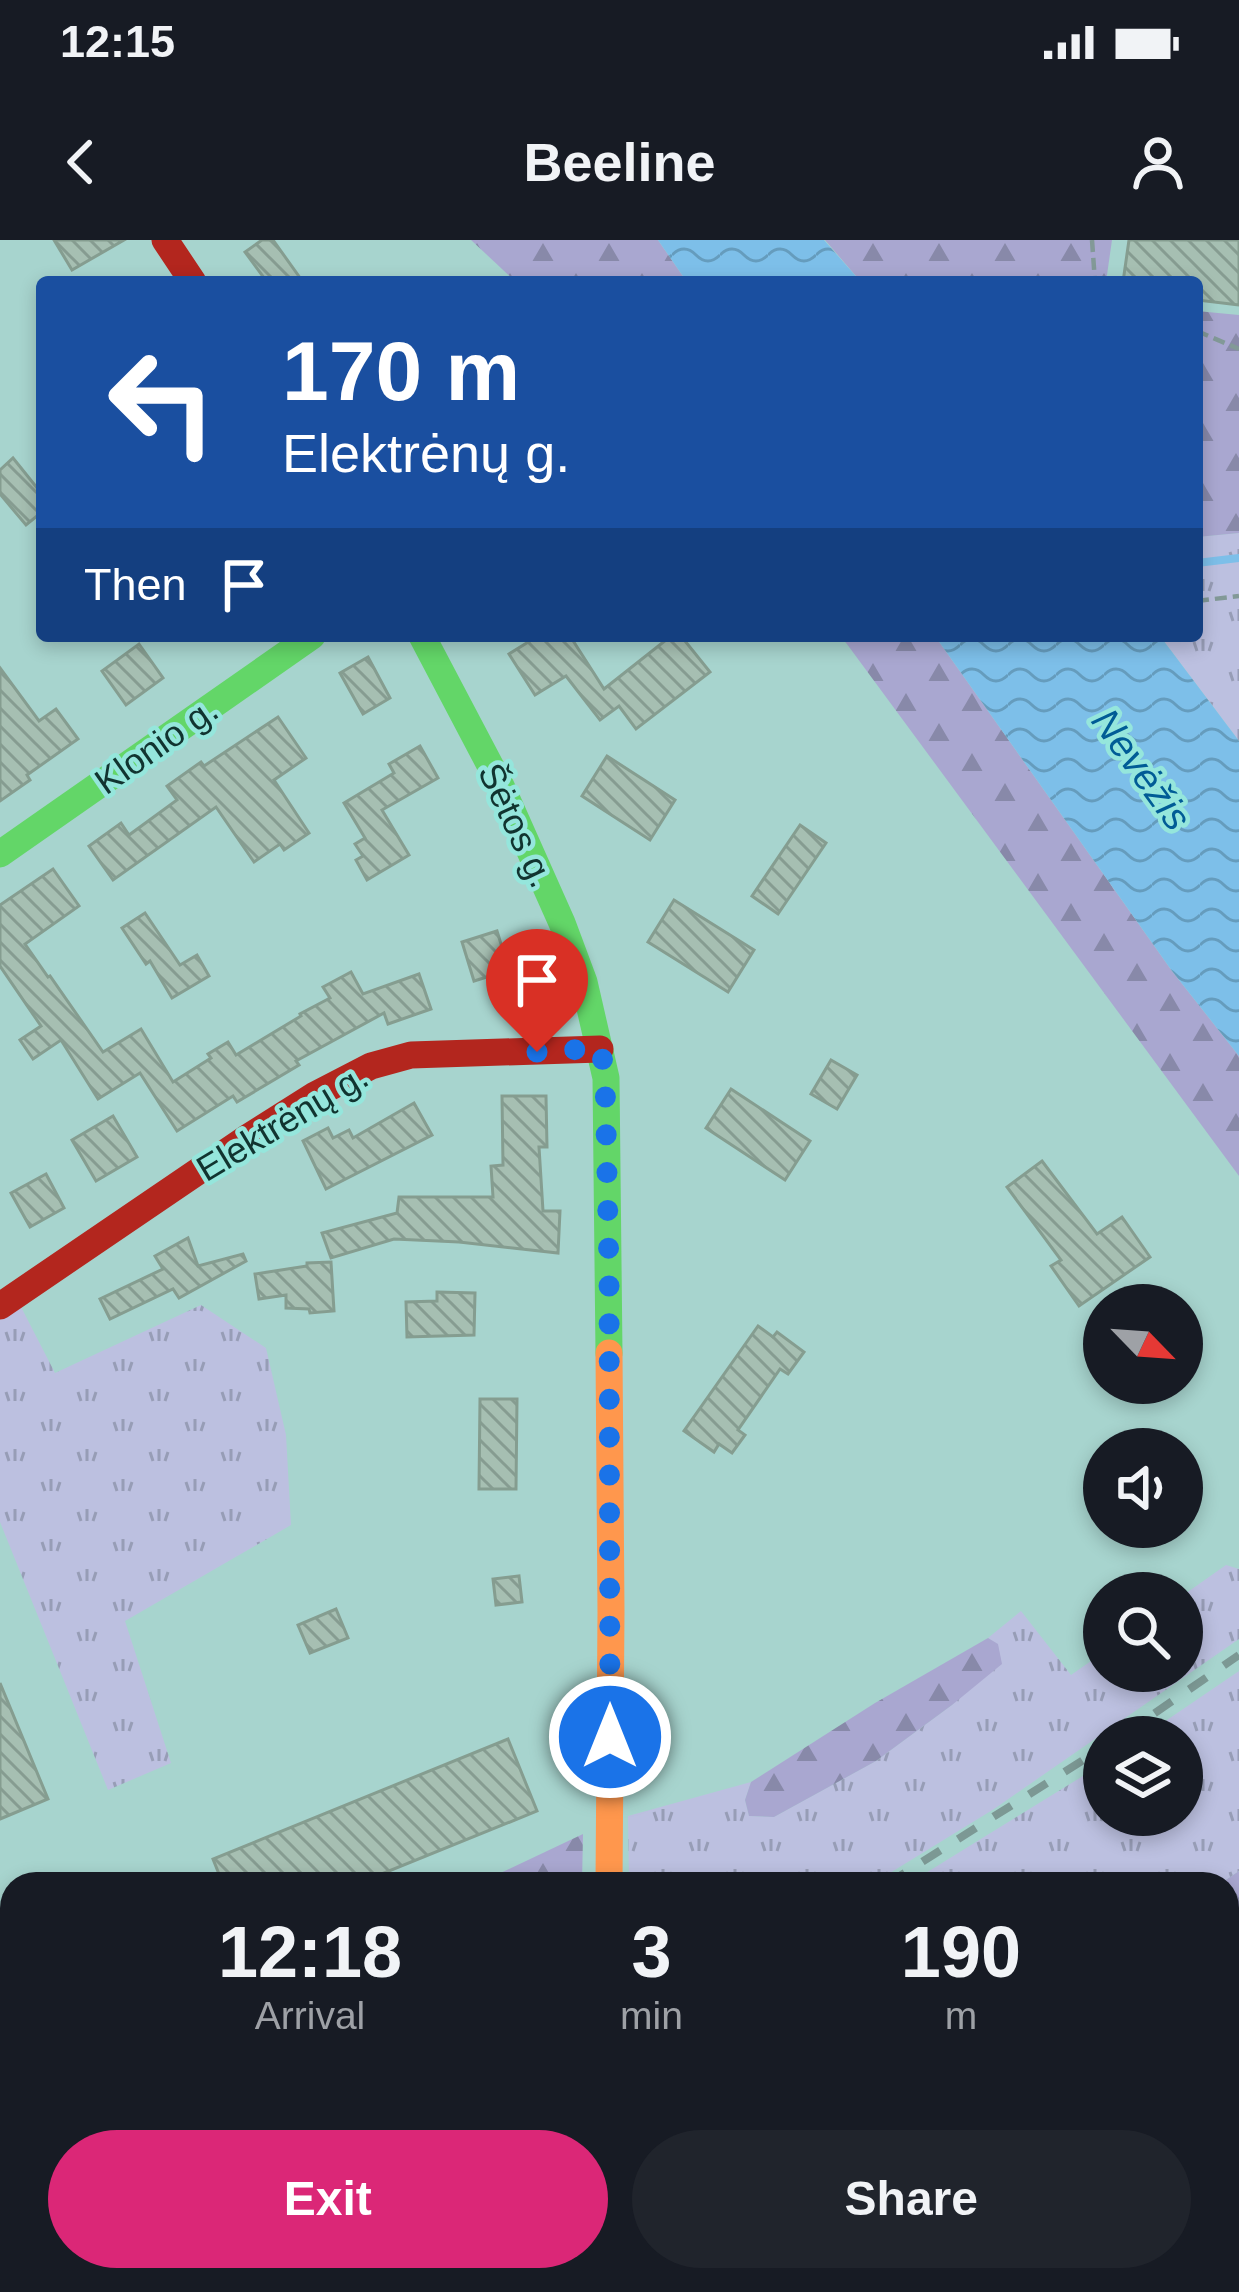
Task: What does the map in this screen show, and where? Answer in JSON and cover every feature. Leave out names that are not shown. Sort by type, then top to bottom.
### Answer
[{"type":"main road","points":[[165,240],[189,276]]},
{"type":"main road","name":"Klonio g.","points":[[0,854],[303,642]]},
{"type":"main road","name":"Šėtos g.","points":[[425,642],[501,786],[562,923],[601,1048],[608,1119],[609,1872]]},
{"type":"main road","name":"Elektrėnų g.","points":[[0,1306],[247,1138],[371,1066],[411,1054],[601,1048]]},
{"type":"path","points":[[1092,240],[1095,276]]},
{"type":"path","points":[[1203,334],[1239,349]]},
{"type":"path","points":[[1203,601],[1239,596]]},
{"type":"green space","points":[[471,240],[658,240],[683,276],[510,276]]},
{"type":"green space","points":[[825,240],[1112,240],[1107,276],[856,276]]},
{"type":"green space","points":[[1203,312],[1239,315],[1239,533],[1203,536]]},
{"type":"green space","points":[[1239,533],[1239,741],[1165,642],[1203,642],[1203,536]]},
{"type":"green space","points":[[845,642],[939,642],[1172,971],[1239,1056],[1239,1176]]},
{"type":"green space","points":[[19,1303],[55,1373],[201,1305],[266,1348],[286,1435],[291,1525],[125,1621],[171,1763],[108,1790],[0,1522],[0,1311]]},
{"type":"green space","points":[[1226,1565],[1239,1569],[1239,1639],[1203,1664],[1203,1581]]},
{"type":"green space","points":[[1021,1611],[1071,1675],[1083,1667],[1083,1692],[1163,1692],[1128,1716],[1083,1716],[1083,1747],[892,1872],[629,1872],[628,1816],[751,1782],[745,1800],[749,1816],[774,1817],[876,1761],[952,1705],[998,1645],[988,1638]]},
{"type":"green space","points":[[988,1638],[998,1644],[1002,1664],[952,1705],[876,1761],[774,1817],[749,1816],[745,1800],[751,1782]]},
{"type":"green space","points":[[1239,1671],[1238,1872],[927,1872],[1083,1776],[1083,1836],[1203,1836],[1203,1716],[1173,1716]]},
{"type":"green space","points":[[583,1834],[582,1872],[502,1872]]},
{"type":"water","points":[[658,240],[824,240],[856,276],[683,276]]},
{"type":"water","name":"Nevėžis","points":[[939,642],[1165,642],[1239,741],[1239,1056],[1172,971]]},
{"type":"building","points":[[54,240],[124,240],[72,270]]},
{"type":"building","points":[[262,240],[273,240],[299,276],[263,276],[245,252]]},
{"type":"building","points":[[1129,240],[1239,240],[1239,305],[1203,301],[1203,276],[1124,276]]},
{"type":"building","points":[[13,458],[36,487],[36,517],[26,525],[0,494],[0,470]]},
{"type":"building","points":[[528,642],[574,642],[604,689],[663,642],[686,642],[710,672],[636,729],[619,706],[600,720],[566,676],[535,695],[509,654]]},
{"type":"building","points":[[139,644],[163,678],[126,705],[102,671]]},
{"type":"building","points":[[368,657],[390,698],[363,714],[340,673]]},
{"type":"building","points":[[0,668],[39,721],[56,709],[78,739],[0,801]]},
{"type":"building","points":[[278,717],[306,758],[274,780],[309,833],[284,850],[280,844],[254,862],[216,807],[113,880],[89,846],[121,823],[129,835],[177,800],[167,786]]},
{"type":"building","points":[[420,746],[438,778],[382,810],[409,855],[367,880],[356,860],[363,856],[355,844],[365,838],[344,803],[394,773],[389,764]]},
{"type":"building","points":[[607,756],[675,800],[650,840],[582,796]]},
{"type":"building","points":[[800,825],[826,843],[778,914],[752,896]]},
{"type":"building","points":[[53,869],[79,906],[25,944],[103,1052],[141,1029],[173,1082],[228,1042],[236,1055],[301,1016],[330,998],[323,987],[351,972],[363,994],[419,974],[431,1009],[388,1024],[384,1013],[296,1061],[299,1065],[237,1102],[233,1096],[177,1131],[140,1073],[98,1099],[61,1040],[33,1059],[20,1040],[41,1026],[0,966],[0,905]]},
{"type":"building","points":[[674,900],[754,950],[728,992],[648,942]]},
{"type":"building","points":[[145,913],[180,965],[197,955],[209,976],[172,998],[150,961],[146,964],[122,928]]},
{"type":"building","points":[[497,931],[509,970],[474,981],[462,942]]},
{"type":"building","points":[[831,1060],[857,1075],[837,1109],[811,1094]]},
{"type":"building","points":[[731,1089],[810,1141],[785,1180],[706,1128]]},
{"type":"building","points":[[502,1096],[546,1096],[547,1147],[539,1147],[543,1211],[560,1211],[558,1253],[394,1239],[331,1258],[322,1233],[397,1213],[399,1197],[493,1197],[491,1166],[503,1165]]},
{"type":"building","points":[[414,1103],[432,1135],[326,1189],[303,1141],[328,1128],[333,1138],[349,1130],[353,1138]]},
{"type":"building","points":[[113,1116],[137,1157],[96,1181],[72,1140]]},
{"type":"building","points":[[1042,1161],[1097,1234],[1122,1217],[1150,1257],[1111,1284],[1083,1284],[1079,1306],[1051,1266],[1061,1260],[1007,1187]]},
{"type":"building","points":[[46,1174],[64,1208],[30,1227],[11,1193]]},
{"type":"building","points":[[188,1238],[198,1266],[243,1254],[246,1261],[179,1298],[173,1289],[110,1319],[100,1299],[163,1269],[155,1256]]},
{"type":"building","points":[[331,1262],[334,1311],[286,1308],[286,1295],[259,1299],[255,1274]]},
{"type":"building","points":[[437,1292],[475,1293],[474,1335],[407,1337],[406,1302],[437,1301]]},
{"type":"building","points":[[758,1326],[773,1337],[777,1332],[804,1352],[788,1374],[780,1369],[738,1430],[745,1435],[732,1453],[719,1444],[714,1452],[684,1431]]},
{"type":"building","points":[[480,1399],[517,1399],[516,1489],[479,1489]]},
{"type":"building","points":[[519,1576],[522,1602],[496,1605],[493,1579]]},
{"type":"building","points":[[336,1609],[348,1638],[310,1653],[298,1625]]},
{"type":"building","points":[[0,1683],[48,1799],[0,1819]]},
{"type":"building","points":[[508,1739],[537,1811],[387,1872],[218,1872],[213,1859]]},
{"type":"waterway","points":[[1203,562],[1239,558]]},
{"type":"railway","points":[[1150,1716],[1239,1655]]},
{"type":"railway","points":[[906,1872],[1083,1760]]},
{"type":"traffic: fast","points":[[0,854],[303,642]]},
{"type":"traffic: fast","points":[[425,642],[501,786],[584,982],[606,1078],[609,1353]]},
{"type":"traffic: slow","points":[[609,1353],[609,1872]]},
{"type":"traffic: jam","points":[[165,240],[189,276]]},
{"type":"traffic: jam","points":[[0,1306],[247,1138],[371,1066],[411,1055],[600,1049]]},
{"type":"route","points":[[537,1052],[601,1048],[605,1078],[610,1737]]}]
